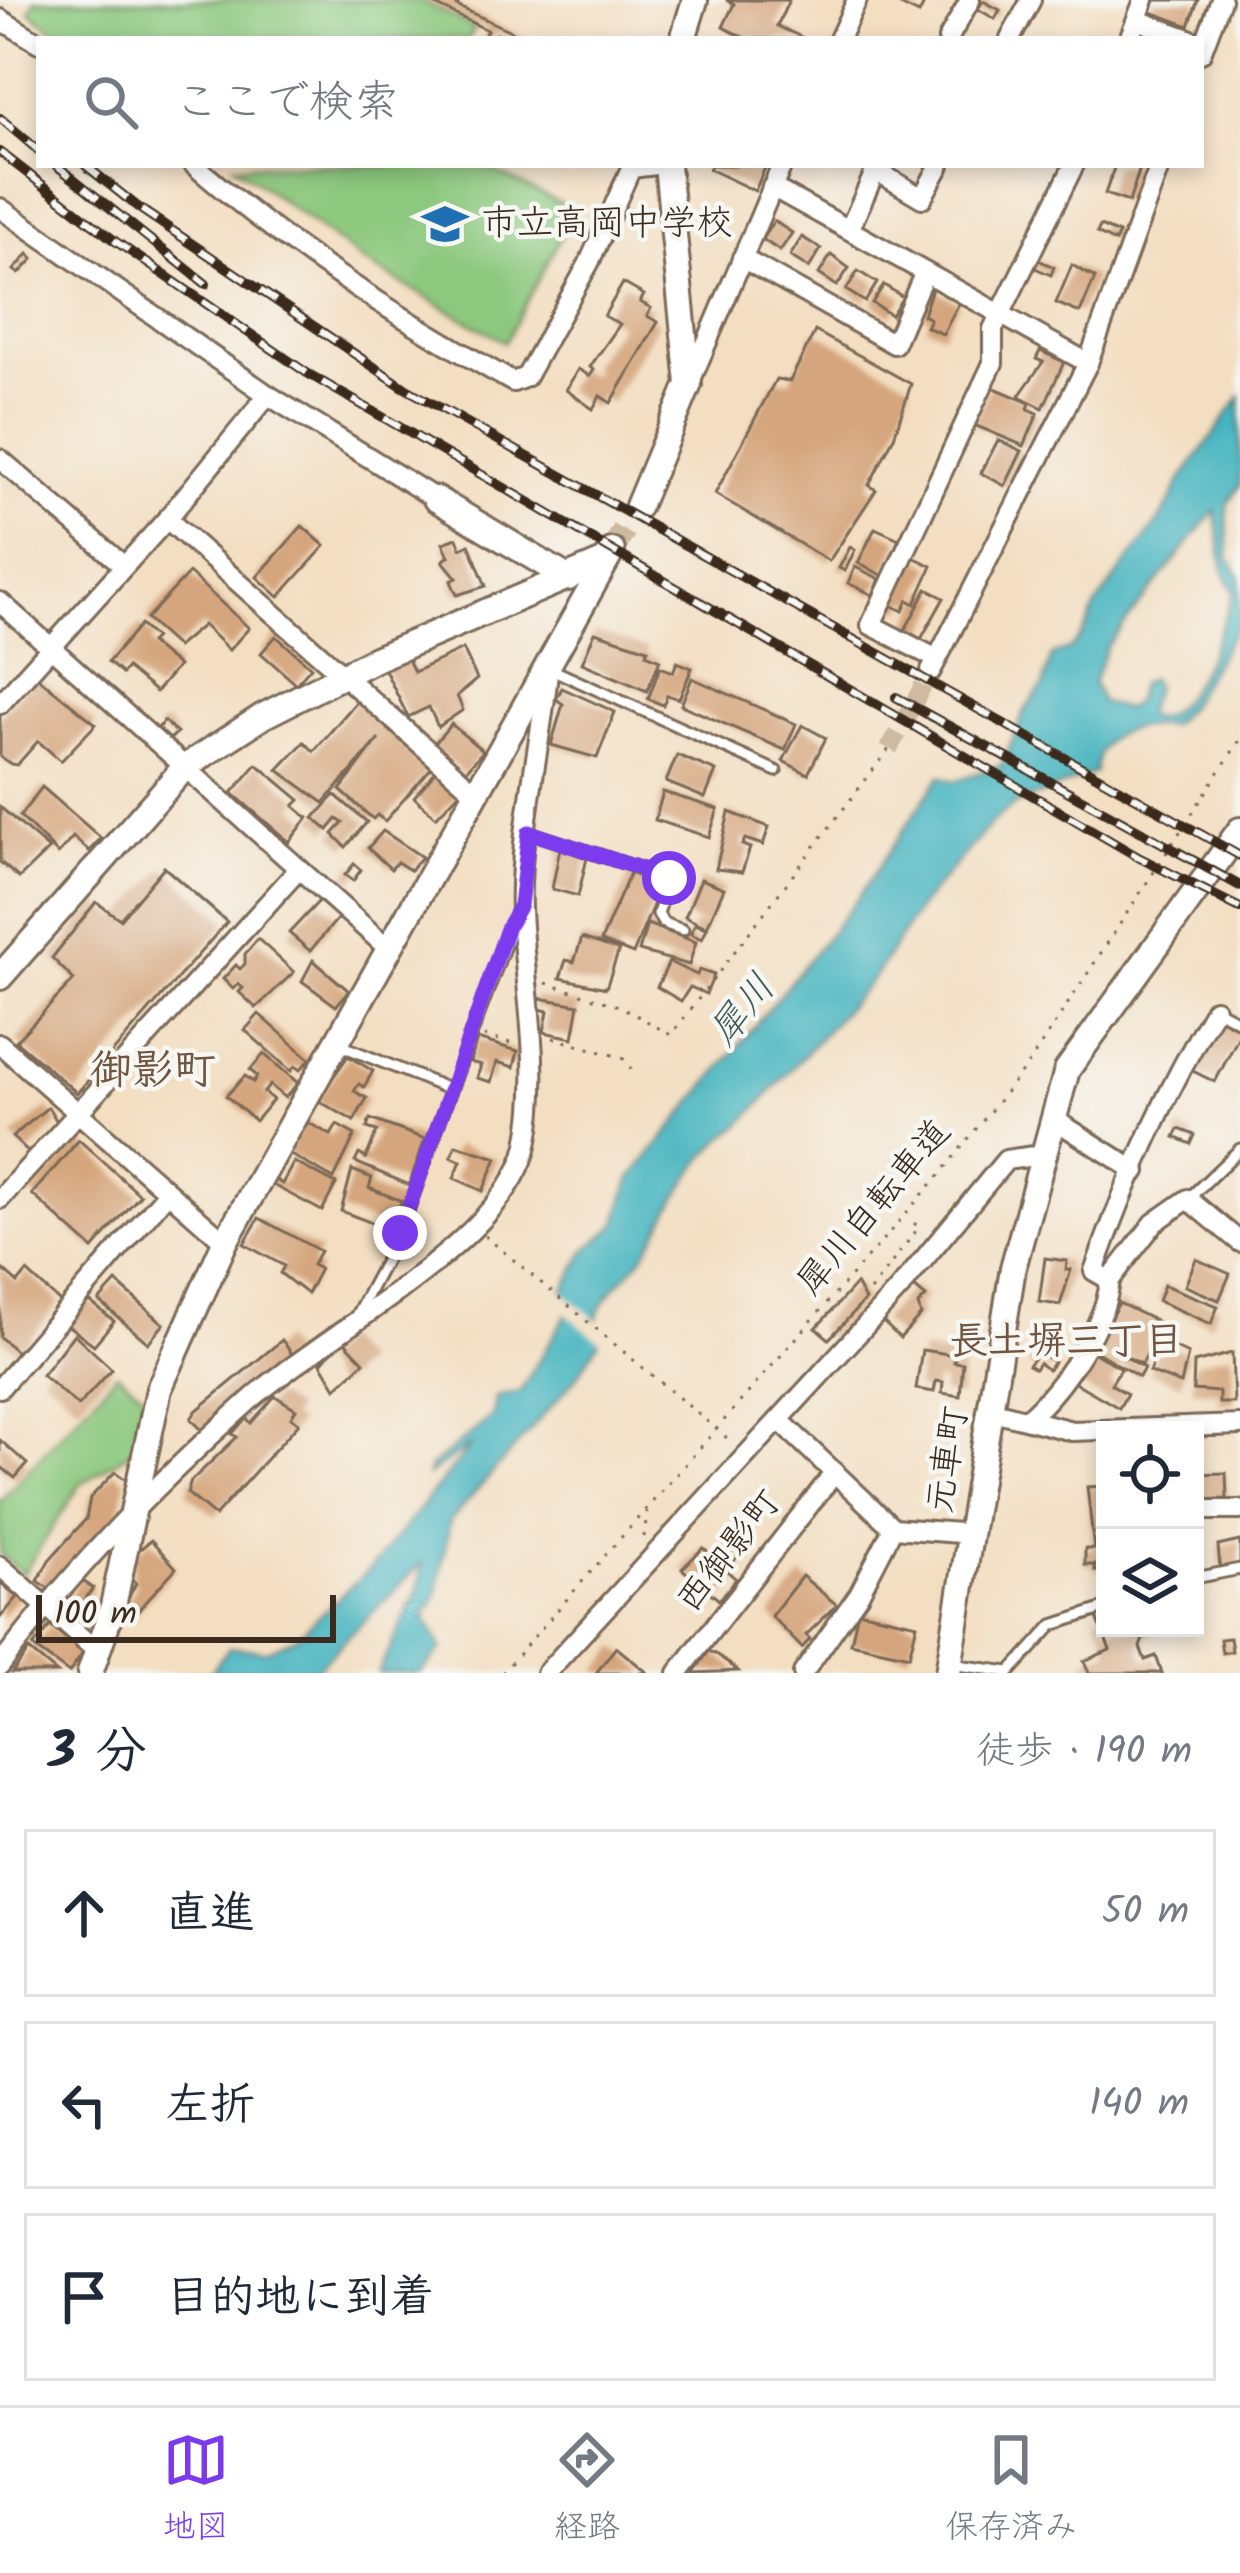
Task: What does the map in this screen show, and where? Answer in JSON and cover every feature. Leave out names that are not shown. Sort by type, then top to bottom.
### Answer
[{"type":"street","points":[[684,36],[695,0]]},
{"type":"street","points":[[840,36],[857,0]]},
{"type":"street","points":[[950,36],[970,0]]},
{"type":"street","points":[[1012,36],[1031,0]]},
{"type":"street","points":[[1133,29],[1144,0]]},
{"type":"street","points":[[1203,36],[1221,0]]},
{"type":"street","points":[[0,19],[36,41]]},
{"type":"street","points":[[197,168],[257,220],[380,306],[513,382],[526,377],[579,281],[631,168]]},
{"type":"street","points":[[668,168],[689,384]]},
{"type":"street","points":[[638,506],[781,168]]},
{"type":"street","points":[[850,228],[877,168],[922,198],[938,168]]},
{"type":"street","points":[[1073,168],[1004,315],[993,329],[993,363],[871,626],[934,665],[1088,363],[1159,168]]},
{"type":"street","points":[[772,187],[1088,363]]},
{"type":"street","points":[[0,208],[268,395],[568,578]]},
{"type":"street","points":[[742,258],[894,344],[924,274]]},
{"type":"street","points":[[0,704],[166,519],[268,395]]},
{"type":"street","points":[[0,459],[124,566]]},
{"type":"street","points":[[166,519],[477,794]]},
{"type":"street","points":[[0,977],[185,767],[263,716],[432,633],[568,578],[608,556],[225,1242],[159,1389],[94,1663]]},
{"type":"street","points":[[0,602],[388,949]]},
{"type":"street","points":[[0,1666],[45,1605],[130,1513],[253,1397],[476,1228],[509,1186],[526,1147],[529,979],[520,905],[549,668]]},
{"type":"street","name":"元車町","points":[[949,1669],[1013,1268],[1066,1070],[1240,830]]},
{"type":"street","points":[[0,1199],[299,869]]},
{"type":"street","points":[[1110,1280],[1094,1270],[1121,1196],[1187,1055],[1215,1009]]},
{"type":"street","points":[[0,1045],[225,1242]]},
{"type":"street","points":[[1052,1118],[1136,1171]]},
{"type":"street","points":[[556,1670],[885,1304],[1006,1160],[1041,1155]]},
{"type":"street","points":[[0,1388],[168,1192]]},
{"type":"street","points":[[1027,1419],[1043,1405],[1108,1304],[1110,1280],[1154,1223],[1188,1199],[1240,1242]]},
{"type":"street","points":[[993,1411],[1072,1431],[1096,1431]]},
{"type":"street","points":[[779,1420],[893,1528],[974,1534]]},
{"type":"street","points":[[1204,1427],[1240,1425]]},
{"type":"street","name":"西御影町","points":[[678,1673],[835,1472]]},
{"type":"street","points":[[1204,1510],[1240,1510]]},
{"type":"street","points":[[803,1673],[860,1594],[893,1528]]},
{"type":"street","points":[[0,1566],[45,1605],[94,1663]]},
{"type":"lane","points":[[549,668],[776,771]]},
{"type":"lane","points":[[529,832],[669,878],[658,914],[663,923],[683,930]]},
{"type":"lane","points":[[353,1322],[400,1233],[520,905]]},
{"type":"lane","points":[[1215,1009],[1240,1022]]},
{"type":"lane","points":[[335,1043],[451,1090]]},
{"type":"lane","points":[[1188,1199],[1240,1150]]},
{"type":"lane","points":[[1204,1577],[1240,1569]]},
{"type":"lane","points":[[949,1669],[1010,1672],[1053,1625],[1096,1611]]},
{"type":"path","name":"犀川自転車道","points":[[502,1673],[905,1216],[1031,1060],[1240,740]]},
{"type":"path","points":[[529,979],[580,991],[671,1036],[889,749]]},
{"type":"path","points":[[471,1033],[623,1058],[632,1070]]},
{"type":"path","points":[[885,1304],[867,1288],[919,1227],[905,1216]]},
{"type":"path","points":[[485,1236],[733,1443]]},
{"type":"green space","points":[[35,0],[419,0],[474,28],[470,36],[61,36],[30,12]]},
{"type":"green space","name":"市立高岡中学校","points":[[238,168],[487,168],[575,210],[505,342],[364,262]]},
{"type":"green space","points":[[117,1373],[145,1395],[135,1448],[80,1485],[23,1574],[0,1554],[0,1501]]},
{"type":"water","points":[[1240,397],[1240,486],[1227,504],[1229,557],[1240,577],[1240,621],[1187,708],[1170,725],[1119,733],[1102,747],[1095,773],[1014,805],[992,823],[922,903],[874,977],[697,1167],[645,1253],[602,1305],[597,1321],[599,1342],[576,1378],[450,1521],[437,1594],[425,1618],[442,1649],[421,1673],[378,1673],[419,1588],[422,1563],[312,1673],[210,1673],[229,1647],[265,1651],[296,1637],[372,1567],[472,1444],[428,1475],[430,1467],[493,1416],[496,1397],[520,1392],[566,1315],[563,1292],[585,1251],[616,1225],[630,1180],[858,898],[940,776],[954,781],[1002,765],[1025,710],[1043,686],[1052,655],[1079,640],[1105,592],[1163,514],[1179,483]],"holes":[[[1215,510],[1224,572],[1234,592],[1203,667],[1180,703],[1152,719],[1145,713],[1155,687],[1150,679],[1139,684],[1135,701],[1126,709],[1102,703],[1093,683],[1107,646]]]},
{"type":"pier","points":[[558,1288],[603,1325],[604,1345],[559,1308]]},
{"type":"building","points":[[425,0],[460,0],[457,6],[522,36],[484,36],[487,30]]},
{"type":"building","points":[[726,0],[789,0],[777,26],[799,36],[741,36],[723,27],[734,4]]},
{"type":"building","points":[[890,0],[926,0],[919,14]]},
{"type":"building","points":[[1155,0],[1198,0],[1189,26],[1151,12]]},
{"type":"building","points":[[983,1],[1000,10],[995,19],[978,9]]},
{"type":"building","points":[[710,168],[765,168],[755,191]]},
{"type":"building","points":[[1114,168],[1140,168],[1129,202],[1105,194]]},
{"type":"building","points":[[774,221],[792,233],[780,251],[762,239]]},
{"type":"building","points":[[1100,226],[1119,234],[1115,242],[1097,233]]},
{"type":"building","points":[[802,237],[821,249],[809,268],[790,256]]},
{"type":"building","points":[[28,254],[33,259],[19,274],[14,270]]},
{"type":"building","points":[[831,255],[849,268],[837,286],[819,274]]},
{"type":"building","points":[[1036,259],[1054,267],[1051,275],[1033,267]]},
{"type":"building","points":[[1072,265],[1095,278],[1080,313],[1056,303]]},
{"type":"building","points":[[858,271],[877,283],[865,302],[846,290]]},
{"type":"building","points":[[623,283],[644,295],[640,302],[651,308],[647,316],[658,322],[611,403],[600,396],[593,409],[566,390],[578,369],[590,376],[594,370],[590,367],[620,324],[604,316]]},
{"type":"building","points":[[884,285],[903,297],[891,315],[872,303]]},
{"type":"building","points":[[932,288],[959,303],[943,334],[926,327],[930,319],[923,315]]},
{"type":"building","points":[[815,331],[911,384],[894,437],[869,485],[876,490],[829,561],[715,494],[776,379],[790,381]]},
{"type":"building","points":[[1040,351],[1064,362],[1043,408],[1019,396],[1043,362],[1036,359]]},
{"type":"building","points":[[990,386],[1030,403],[1028,409],[1038,413],[1024,446],[974,425]]},
{"type":"building","points":[[998,440],[1022,451],[1005,486],[981,473]]},
{"type":"building","points":[[302,526],[325,546],[279,597],[257,577]]},
{"type":"building","points":[[875,528],[899,539],[884,576],[858,563]]},
{"type":"building","points":[[457,538],[461,548],[469,544],[486,586],[457,595],[451,581],[457,578],[443,561],[449,556],[443,543]]},
{"type":"building","points":[[850,547],[855,550],[845,571],[839,568]]},
{"type":"building","points":[[911,556],[932,566],[915,604],[908,600],[903,611],[889,604]]},
{"type":"building","points":[[855,567],[880,579],[873,595],[848,583]]},
{"type":"building","points":[[189,573],[249,628],[229,650],[203,625],[177,647],[146,619]]},
{"type":"building","points":[[927,589],[944,598],[921,639],[905,630]]},
{"type":"building","points":[[140,625],[155,638],[150,643],[178,666],[156,692],[127,668],[122,674],[108,662]]},
{"type":"building","points":[[595,632],[648,649],[646,654],[660,660],[647,691],[582,663]]},
{"type":"building","points":[[276,636],[311,667],[296,684],[261,653]]},
{"type":"building","points":[[463,649],[477,679],[457,696],[463,710],[438,727],[429,707],[408,717],[384,668],[407,657],[414,672]]},
{"type":"building","points":[[677,662],[692,668],[679,699],[667,695],[663,705],[648,699],[660,667],[673,672]]},
{"type":"building","points":[[36,676],[96,724],[61,761],[38,741],[17,765],[11,764],[0,757],[0,716]]},
{"type":"building","points":[[692,678],[796,724],[785,750],[681,705]]},
{"type":"building","points":[[562,688],[615,712],[597,758],[551,745],[563,704],[556,699]]},
{"type":"building","points":[[357,701],[432,767],[385,821],[377,815],[373,819],[340,790],[379,739],[324,803],[278,770],[304,742],[314,751]]},
{"type":"building","points":[[164,721],[177,733],[170,739],[158,728]]},
{"type":"building","points":[[451,724],[483,751],[463,774],[432,746]]},
{"type":"building","points":[[802,725],[826,738],[808,774],[783,761]]},
{"type":"building","points":[[677,755],[716,771],[705,798],[666,782]]},
{"type":"building","points":[[257,764],[300,800],[294,806],[308,818],[289,842],[232,793]]},
{"type":"building","points":[[437,770],[461,791],[436,817],[414,797]]},
{"type":"building","points":[[42,787],[101,838],[89,851],[73,837],[58,854],[20,816]]},
{"type":"building","points":[[663,792],[718,809],[709,837],[655,820]]},
{"type":"building","points":[[335,795],[367,822],[346,847],[333,834],[343,823],[337,819],[328,830],[314,818]]},
{"type":"building","points":[[0,807],[49,849],[19,878],[0,862]]},
{"type":"building","points":[[729,812],[769,827],[763,845],[745,839],[742,845],[750,848],[742,872],[716,869]]},
{"type":"building","points":[[383,831],[422,857],[410,870],[397,862],[391,869],[368,848]]},
{"type":"building","points":[[560,848],[587,858],[578,896],[552,889]]},
{"type":"building","points":[[354,864],[361,870],[353,881],[345,875]]},
{"type":"building","points":[[164,867],[227,922],[77,1093],[16,1041],[74,980],[52,958],[96,902],[120,919]]},
{"type":"building","points":[[630,873],[661,886],[633,954],[601,941]]},
{"type":"building","points":[[701,879],[724,888],[707,927],[685,917]]},
{"type":"building","points":[[319,901],[339,917],[310,951],[289,933]]},
{"type":"building","points":[[647,924],[696,942],[689,965],[639,951]]},
{"type":"building","points":[[695,924],[707,928],[702,939],[691,934]]},
{"type":"building","points":[[582,938],[619,950],[606,988],[560,978],[566,960],[574,962]]},
{"type":"building","points":[[258,939],[294,972],[256,1008],[239,992],[243,988],[238,984],[233,989],[223,979],[236,965],[240,969],[245,964],[245,954]]},
{"type":"building","points":[[313,960],[349,991],[336,1006],[302,981]]},
{"type":"building","points":[[669,962],[697,975],[699,970],[714,975],[706,994],[690,987],[681,1001],[657,987]]},
{"type":"building","points":[[534,997],[579,1005],[573,1038],[544,1032],[548,1011],[534,1008]]},
{"type":"building","points":[[259,1014],[310,1059],[300,1070],[295,1066],[291,1071],[245,1030]]},
{"type":"building","points":[[1219,1018],[1240,1029],[1240,1034],[1215,1082],[1191,1070]]},
{"type":"building","points":[[477,1039],[518,1051],[514,1067],[497,1062],[491,1082],[477,1078],[481,1065],[470,1062]]},
{"type":"building","points":[[264,1054],[298,1083],[285,1098],[270,1085],[264,1092],[273,1100],[255,1121],[226,1096],[245,1076],[253,1082],[257,1076],[250,1070]]},
{"type":"building","points":[[348,1056],[373,1071],[364,1087],[359,1084],[354,1091],[367,1098],[354,1121],[317,1100]]},
{"type":"building","points":[[48,1107],[58,1123],[29,1153],[12,1137]]},
{"type":"building","points":[[370,1119],[425,1139],[409,1185],[355,1162],[359,1154],[366,1158],[377,1131],[367,1128]]},
{"type":"building","points":[[305,1121],[331,1135],[337,1125],[355,1135],[334,1179],[287,1153]]},
{"type":"building","points":[[1179,1129],[1195,1135],[1191,1144],[1175,1137]]},
{"type":"building","points":[[79,1140],[140,1195],[93,1249],[32,1194]]},
{"type":"building","points":[[456,1145],[497,1158],[483,1191],[454,1178],[461,1161],[451,1157]]},
{"type":"building","points":[[294,1162],[336,1184],[322,1211],[269,1183],[272,1178],[282,1184]]},
{"type":"building","points":[[352,1170],[372,1178],[369,1188],[402,1201],[385,1228],[341,1211]]},
{"type":"building","points":[[259,1218],[320,1251],[312,1265],[320,1269],[307,1294],[280,1273],[284,1266],[244,1244]]},
{"type":"building","points":[[1045,1258],[1067,1261],[1066,1270],[1071,1270],[1060,1305],[1039,1302]]},
{"type":"building","points":[[1196,1259],[1230,1274],[1219,1300],[1185,1286]]},
{"type":"building","points":[[0,1267],[18,1283],[27,1272],[60,1302],[18,1353],[0,1337]]},
{"type":"building","points":[[116,1282],[164,1324],[148,1343],[99,1301]]},
{"type":"building","points":[[856,1284],[865,1300],[829,1339],[816,1328]]},
{"type":"building","points":[[1164,1285],[1218,1306],[1211,1324],[1158,1301]]},
{"type":"building","points":[[913,1286],[926,1297],[918,1305],[921,1315],[900,1338],[882,1321]]},
{"type":"building","points":[[88,1300],[114,1321],[94,1345],[66,1324]]},
{"type":"building","points":[[1119,1303],[1162,1324],[1142,1364],[1125,1356],[1144,1368],[1139,1377],[1092,1349]]},
{"type":"building","points":[[74,1334],[112,1369],[78,1406],[42,1375]]},
{"type":"building","points":[[342,1339],[364,1362],[336,1388],[321,1363]]},
{"type":"building","points":[[282,1340],[292,1354],[205,1433],[191,1419],[196,1411]]},
{"type":"building","points":[[1161,1341],[1188,1354],[1181,1384],[1149,1372]]},
{"type":"building","points":[[922,1350],[955,1355],[954,1362],[963,1363],[960,1396],[942,1393],[943,1382],[936,1381],[934,1392],[916,1389]]},
{"type":"building","points":[[1089,1350],[1121,1368],[1111,1384],[1127,1394],[1119,1408],[1074,1382]]},
{"type":"building","points":[[1039,1352],[1054,1362],[1048,1370],[1039,1363],[1035,1369],[1028,1365]]},
{"type":"building","points":[[1232,1353],[1234,1403],[1219,1403],[1219,1392],[1193,1390],[1194,1363]]},
{"type":"building","points":[[275,1396],[296,1409],[291,1417],[299,1423],[215,1516],[187,1493],[191,1481],[237,1437],[232,1434],[246,1418],[251,1423]]},
{"type":"building","points":[[0,1440],[27,1464],[15,1478],[0,1466]]},
{"type":"building","points":[[115,1472],[126,1480],[119,1513],[50,1589],[38,1581],[49,1560],[86,1519],[90,1498]]},
{"type":"building","points":[[1226,1473],[1227,1499],[1204,1500],[1204,1474]]},
{"type":"building","points":[[1096,1486],[1096,1571],[1095,1565],[1085,1565],[1085,1549],[1094,1549],[1087,1487]]},
{"type":"building","points":[[733,1535],[747,1546],[726,1570],[736,1579],[719,1600],[682,1569],[703,1548],[714,1557]]},
{"type":"building","points":[[151,1540],[176,1568],[130,1619],[121,1612],[136,1583],[132,1579],[134,1554]]},
{"type":"building","points":[[1240,1541],[1240,1565],[1220,1567],[1218,1546]]},
{"type":"building","points":[[802,1576],[837,1605],[806,1635],[810,1639],[802,1648],[771,1616]]},
{"type":"building","points":[[80,1579],[93,1588],[85,1599],[102,1610],[92,1637],[58,1611]]},
{"type":"building","points":[[0,1582],[18,1597],[0,1618]]},
{"type":"building","points":[[858,1611],[917,1624],[909,1656],[851,1643]]},
{"type":"building","points":[[50,1626],[83,1653],[69,1673],[33,1647]]},
{"type":"building","points":[[1105,1637],[1148,1637],[1140,1647],[1145,1660],[1156,1656],[1162,1673],[1089,1673],[1084,1661],[1110,1650]]},
{"type":"building","points":[[1230,1638],[1232,1651],[1222,1653],[1220,1639]]},
{"type":"building","points":[[616,1647],[648,1673],[596,1673]]},
{"type":"building","points":[[29,1650],[57,1673],[12,1673]]},
{"type":"building","points":[[709,1651],[718,1655],[738,1671],[693,1673]]},
{"type":"tunnel","points":[[612,551],[638,506]]},
{"type":"tunnel","points":[[889,749],[931,671]]},
{"type":"railway","points":[[0,118],[36,148]]},
{"type":"railway","points":[[0,152],[115,241],[307,373],[1140,858],[1240,908]]},
{"type":"railway","points":[[60,168],[206,284]]},
{"type":"railway","points":[[89,168],[139,208],[405,388],[1240,856]]},
{"type":"railway","points":[[896,697],[1240,886]]},
{"type":"place","name":"市立高岡中学校","points":[[445,224]]},
{"type":"district","name":"御影町","points":[[153,1071]]},
{"type":"district","name":"長土塀三丁目","points":[[1066,1343]]},
{"type":"route","points":[[400,1233],[508,926],[520,905],[529,832],[669,878]]},
{"type":"water label","name":"犀川","points":[[744,1011]]}]
